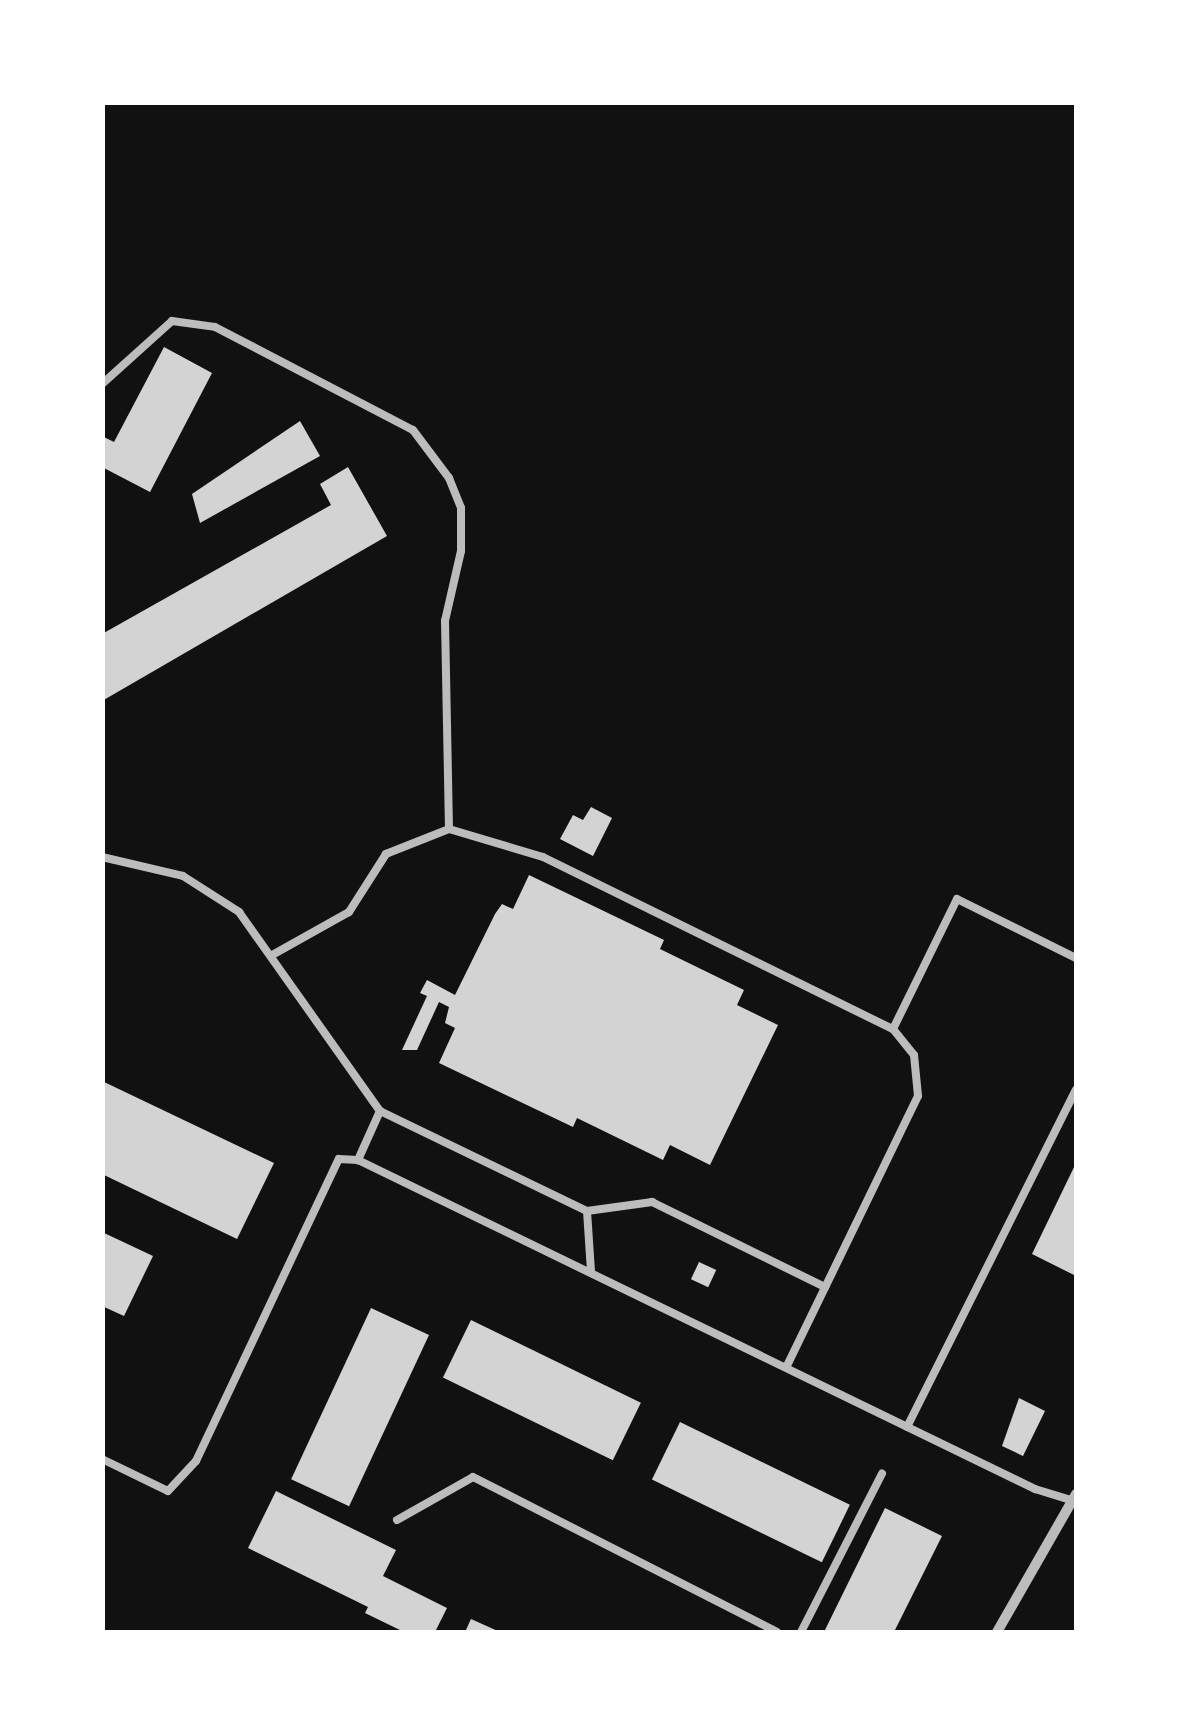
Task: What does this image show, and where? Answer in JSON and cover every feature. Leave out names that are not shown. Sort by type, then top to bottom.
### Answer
[{"type":"street","points":[[997,1632],[1073,1497]]},
{"type":"lane","points":[[102,384],[154,331],[172,321],[194,321],[386,412],[429,447],[462,508],[464,529],[445,622],[449,828]]},
{"type":"lane","points":[[272,954],[349,912],[386,854],[449,828],[543,858],[893,1029],[914,1055],[918,1096],[787,1366]]},
{"type":"lane","points":[[102,856],[183,876],[240,912],[380,1111],[587,1211],[652,1202],[825,1287]]},
{"type":"lane","points":[[893,1029],[957,899],[1076,958]]},
{"type":"lane","points":[[906,1427],[1076,1090]]},
{"type":"lane","points":[[358,1160],[380,1111]]},
{"type":"lane","points":[[102,1459],[168,1491],[196,1462],[338,1160],[358,1160],[906,1427],[1073,1497]]},
{"type":"lane","points":[[587,1211],[591,1272]]},
{"type":"lane","points":[[801,1632],[882,1474]]},
{"type":"lane","points":[[397,1520],[473,1477],[777,1632]]},
{"type":"building","points":[[164,347],[212,373],[150,492],[102,467],[102,436],[114,442]]},
{"type":"building","points":[[300,421],[320,456],[200,523],[192,494]]},
{"type":"building","points":[[348,467],[387,536],[102,701],[102,634],[331,505],[320,484]]},
{"type":"building","points":[[591,807],[612,818],[593,856],[560,839],[573,815],[583,820]]},
{"type":"building","points":[[529,875],[664,940],[660,949],[744,990],[737,1005],[778,1025],[710,1165],[670,1145],[663,1160],[577,1118],[573,1127],[439,1063],[455,1028],[445,1023],[449,1007],[439,1002],[417,1050],[402,1050],[427,996],[420,993],[427,980],[455,995],[495,914],[502,904],[513,909]]},
{"type":"building","points":[[102,1081],[274,1163],[237,1239],[102,1174]]},
{"type":"building","points":[[1076,1163],[1076,1276],[1032,1254]]},
{"type":"building","points":[[102,1232],[153,1256],[124,1316],[102,1306]]},
{"type":"building","points":[[699,1262],[716,1270],[708,1287],[691,1279]]},
{"type":"building","points":[[371,1308],[429,1335],[349,1506],[291,1479]]},
{"type":"building","points":[[471,1320],[641,1403],[613,1460],[443,1378]]},
{"type":"building","points":[[1019,1398],[1045,1411],[1023,1456],[1002,1446]]},
{"type":"building","points":[[680,1422],[850,1505],[822,1562],[652,1480]]},
{"type":"building","points":[[276,1491],[396,1550],[383,1576],[447,1608],[435,1632],[404,1632],[365,1613],[368,1607],[248,1548]]},
{"type":"building","points":[[885,1508],[942,1536],[894,1632],[824,1632]]},
{"type":"building","points":[[471,1619],[500,1632],[465,1632]]}]
